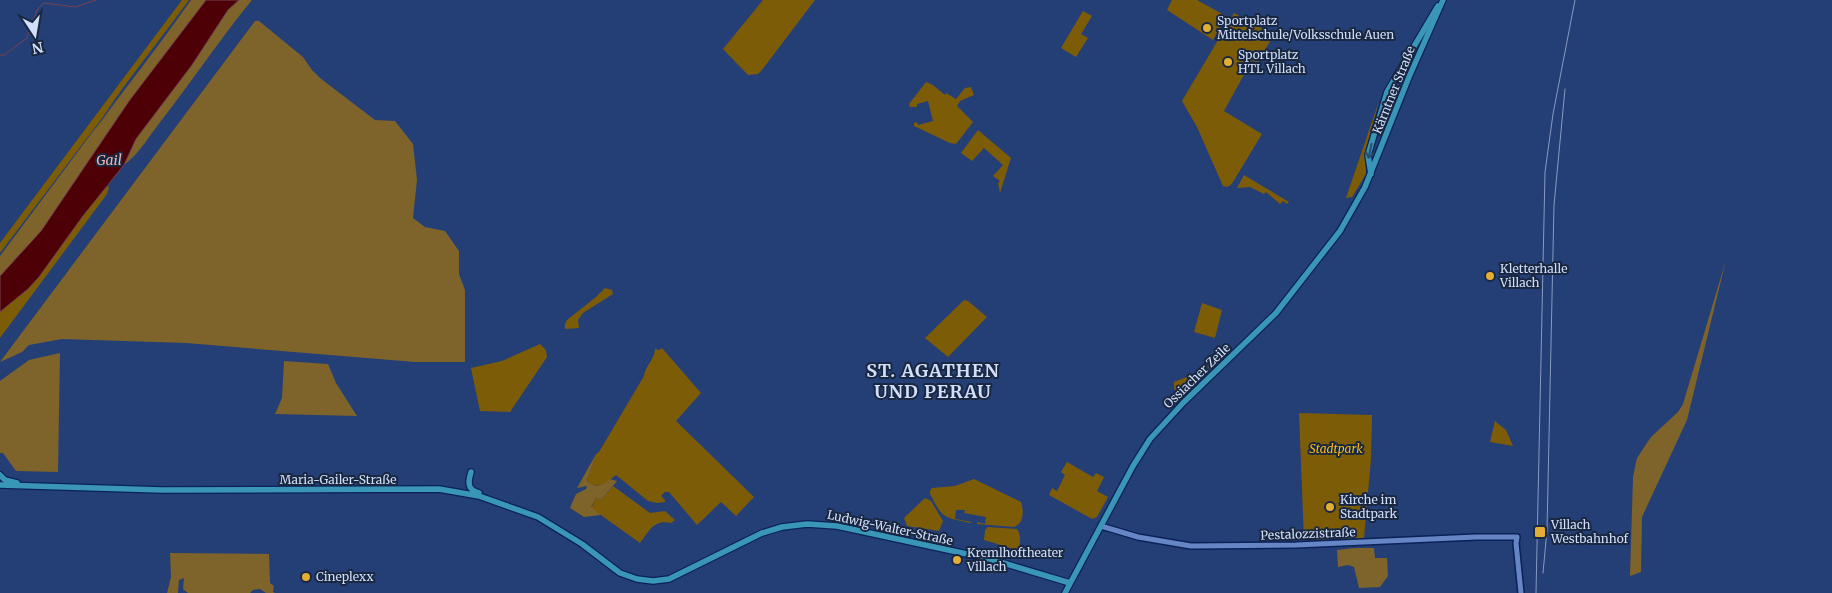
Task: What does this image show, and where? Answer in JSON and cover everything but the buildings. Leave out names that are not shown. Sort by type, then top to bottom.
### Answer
[{"type":"main road","points":[[1371,174],[1368,155],[1387,92],[1398,70],[1443,0]]},
{"type":"main road","name":"Kärntner Straße","points":[[1365,187],[1443,0]]},
{"type":"main road","name":"Ossiacher Zeile","points":[[1065,593],[1133,466],[1154,434],[1183,402],[1276,313],[1340,231],[1365,187]]},
{"type":"main road","points":[[471,472],[468,482],[473,492],[493,497],[496,501]]},
{"type":"main road","points":[[0,475],[9,481],[34,486]]},
{"type":"main road","name":"Maria-Gailer-Straße","points":[[0,485],[161,490],[439,489],[479,496],[538,517],[568,535],[627,577],[653,581]]},
{"type":"main road","name":"Ludwig-Walter-Straße","points":[[653,581],[661,581],[678,575],[762,534],[782,527],[807,524],[837,526],[990,559],[1070,583]]},
{"type":"main road","name":"Pestalozzistraße","points":[[1101,526],[1138,537],[1191,546],[1296,545],[1517,537],[1521,593]]},
{"type":"green space","points":[[182,0],[189,0],[0,253],[0,243]]},
{"type":"green space","points":[[763,0],[815,0],[762,70],[758,74],[748,75],[723,49]]},
{"type":"green space","name":"Sportplatz Mittelschule/Volksschule Auen","points":[[1172,0],[1197,0],[1226,16],[1213,40],[1167,10]]},
{"type":"green space","points":[[1083,11],[1092,16],[1081,34],[1088,38],[1076,57],[1061,48]]},
{"type":"green space","points":[[1234,13],[1274,35],[1257,63],[1252,60],[1224,111],[1262,134],[1233,182],[1230,186],[1226,187],[1223,186],[1197,127],[1182,101]]},
{"type":"green space","points":[[926,82],[945,95],[946,93],[956,99],[965,88],[971,87],[974,95],[960,101],[957,106],[973,122],[956,144],[914,126],[914,123],[917,122],[918,125],[933,121],[928,101],[917,104],[917,107],[910,107],[909,104]]},
{"type":"green space","points":[[1379,101],[1365,154],[1366,174],[1352,197],[1346,198]]},
{"type":"green space","points":[[978,130],[1011,158],[1000,193],[998,183],[1000,181],[993,176],[1003,165],[984,148],[972,161],[961,153]]},
{"type":"green space","points":[[1244,175],[1289,202],[1287,204],[1283,201],[1280,204],[1266,192],[1264,194],[1250,187],[1237,188]]},
{"type":"green space","points":[[107,186],[109,187],[107,194],[0,338],[0,312]]},
{"type":"green space","points":[[605,288],[612,290],[613,294],[583,313],[578,320],[579,328],[565,329],[567,320]]},
{"type":"green space","points":[[964,300],[968,301],[987,317],[948,357],[925,338]]},
{"type":"green space","points":[[1202,303],[1222,310],[1215,338],[1194,332]]},
{"type":"green space","points":[[540,344],[546,350],[547,357],[510,412],[480,411],[471,368],[502,361]]},
{"type":"green space","points":[[662,348],[701,393],[676,421],[754,497],[736,516],[721,502],[697,525],[669,492],[665,492],[661,496],[665,502],[657,503],[648,501],[616,475],[602,486],[591,485],[587,481],[596,454],[599,452],[644,376],[655,349],[659,350]]},
{"type":"green space","points":[[1216,364],[1183,394],[1179,395],[1174,389],[1174,382],[1197,373],[1199,375],[1209,369],[1208,367]]},
{"type":"green space","name":"Stadtpark","points":[[1299,413],[1372,415],[1371,459],[1364,538],[1304,540]]},
{"type":"green space","points":[[1495,421],[1506,430],[1513,446],[1490,442]]},
{"type":"green space","points":[[1067,462],[1093,477],[1096,473],[1104,477],[1097,491],[1108,497],[1097,517],[1092,519],[1049,495],[1052,488],[1057,491],[1065,475],[1061,472]]},
{"type":"green space","points":[[974,479],[1021,502],[1023,509],[1020,523],[1014,527],[977,524],[977,522],[985,524],[986,517],[964,513],[965,510],[956,510],[955,519],[971,523],[949,518],[941,513],[930,494],[932,488],[955,486]]},
{"type":"green space","points":[[613,486],[650,513],[665,511],[675,520],[671,523],[656,524],[640,543],[591,508],[596,498],[601,500]]},
{"type":"green space","points":[[925,498],[931,501],[943,521],[939,531],[907,526],[904,518]]},
{"type":"green space","points":[[988,527],[1017,529],[1020,539],[1017,550],[984,540],[985,530]]},
{"type":"shaded area","points":[[191,0],[206,0],[129,101],[41,231],[0,276],[0,256]]},
{"type":"shaded area","points":[[239,0],[252,0],[144,144],[124,165],[136,139],[192,65],[228,10]]},
{"type":"shaded area","points":[[255,21],[259,21],[303,57],[320,78],[375,120],[395,121],[413,144],[417,180],[413,218],[425,227],[445,231],[459,251],[459,274],[465,290],[465,362],[415,362],[186,343],[62,339],[29,345],[22,352],[0,362]]},
{"type":"shaded area","points":[[1726,260],[1687,420],[1642,517],[1641,572],[1630,576],[1633,477],[1637,458],[1651,437],[1678,412],[1683,404]]},
{"type":"shaded area","points":[[60,353],[58,472],[16,471],[3,453],[0,453],[0,381],[29,360]]},
{"type":"shaded area","points":[[284,361],[328,364],[336,383],[357,416],[275,414],[282,398]]},
{"type":"shaded area","points":[[596,454],[587,481],[596,486],[602,485],[610,479],[617,481],[601,500],[596,498],[591,507],[601,515],[584,517],[570,508],[576,494],[586,489],[587,486],[577,488]]},
{"type":"shaded area","points":[[1374,548],[1375,558],[1387,558],[1388,576],[1380,587],[1359,588],[1354,567],[1348,565],[1338,567],[1337,550]]},
{"type":"shaded area","points":[[170,553],[269,554],[270,583],[274,586],[273,592],[275,593],[266,593],[260,589],[253,590],[250,593],[188,593],[183,589],[184,578],[179,580],[178,593],[167,593],[171,577]]},
{"type":"water","name":"Gail","points":[[206,0],[239,0],[228,10],[192,65],[136,139],[124,165],[83,216],[39,277],[28,289],[0,312],[0,276],[41,231],[129,101]]},
{"type":"waterway","points":[[0,55],[4,55],[27,38],[37,10],[44,3],[75,7],[96,0]]},
{"type":"railway","points":[[1536,593],[1545,172],[1553,114],[1575,0]]},
{"type":"railway","points":[[1543,573],[1547,530],[1554,205],[1565,89]]},
{"type":"place","name":"Sportplatz Mittelschule/Volksschule Auen","points":[[1207,28]]},
{"type":"place","name":"Sportplatz HTL Villach","points":[[1228,62]]},
{"type":"place","name":"Kletterhalle Villach","points":[[1490,276]]},
{"type":"place","name":"Kirche im Stadtpark","points":[[1330,507]]},
{"type":"place","name":"Villach Westbahnhof","points":[[1540,532]]},
{"type":"place","name":"Kremlhoftheater Villach","points":[[957,560]]},
{"type":"place","name":"Cineplexx","points":[[306,577]]},
{"type":"district","name":"ST. AGATHEN UND PERAU","points":[[933,381]]}]
